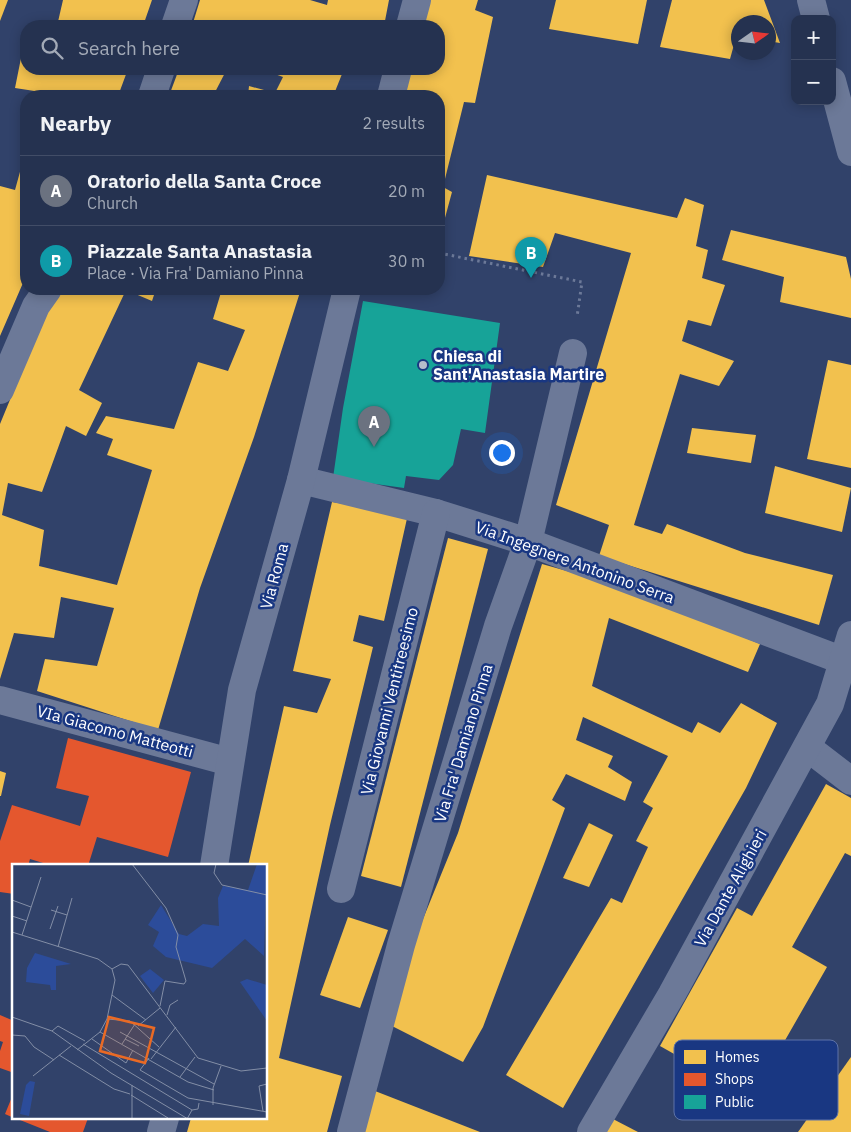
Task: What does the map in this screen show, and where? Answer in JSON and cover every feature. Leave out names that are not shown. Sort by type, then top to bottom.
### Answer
[{"type":"street","points":[[177,20],[184,0]]},
{"type":"street","points":[[412,20],[417,0]]},
{"type":"street","points":[[811,0],[815,15]]},
{"type":"street","points":[[154,90],[159,75]]},
{"type":"street","points":[[393,90],[396,75]]},
{"type":"street","points":[[836,96],[851,152]]},
{"type":"street","points":[[0,390],[36,306],[44,295]]},
{"type":"street","name":"Via Roma","points":[[214,864],[242,690],[301,480],[346,295]]},
{"type":"street","name":"Via Fra' Damiano Pinna","points":[[351,1132],[401,945],[498,626],[528,542],[573,353]]},
{"type":"street","name":"Via Ingegnere Antonino Serra","points":[[301,480],[436,513],[528,542],[844,661]]},
{"type":"street","name":"Via Giovanni Ventitreesimo","points":[[341,889],[436,513]]},
{"type":"street","name":"Via Dante Alighieri","points":[[591,1132],[672,994],[830,704],[851,635]]},
{"type":"street","name":"VIa Giacomo Matteotti","points":[[0,700],[230,762]]},
{"type":"street","points":[[807,747],[851,781]]},
{"type":"street","points":[[161,1132],[165,1120]]},
{"type":"path","points":[[445,254],[582,282],[573,353]]},
{"type":"building: Homes","points":[[0,0],[8,0],[0,21]]},
{"type":"building: Homes","points":[[63,0],[152,0],[145,20],[58,20]]},
{"type":"building: Homes","points":[[200,0],[310,0],[327,5],[328,0],[389,0],[385,20],[194,20]]},
{"type":"building: Homes","points":[[425,0],[478,0],[475,10],[493,17],[475,103],[464,102],[445,179],[445,90],[406,90],[410,75],[445,75],[445,20],[420,20]]},
{"type":"building: Homes","points":[[556,0],[647,0],[638,44],[549,29]]},
{"type":"building: Homes","points":[[672,0],[764,0],[770,15],[731,15],[730,59],[660,47]]},
{"type":"building: Homes","points":[[776,32],[780,43],[776,42]]},
{"type":"building: Homes","points":[[20,63],[20,75],[126,75],[120,90],[28,90],[15,88]]},
{"type":"building: Homes","points":[[177,75],[224,75],[216,90],[171,90]]},
{"type":"building: Homes","points":[[278,75],[342,75],[336,90],[276,90],[283,77]]},
{"type":"building: Homes","points":[[249,86],[264,90],[249,90]]},
{"type":"building: Homes","points":[[20,172],[20,290],[0,336],[0,186],[15,190]]},
{"type":"building: Homes","points":[[487,175],[677,218],[685,198],[704,205],[696,246],[708,250],[702,278],[725,285],[711,326],[688,320],[682,341],[734,361],[719,386],[680,374],[634,525],[662,534],[667,524],[745,553],[833,575],[819,625],[599,556],[609,525],[556,505],[631,253],[555,233],[543,267],[469,256]]},
{"type":"building: Homes","points":[[445,188],[452,192],[445,218]]},
{"type":"building: Homes","points":[[731,230],[846,257],[851,279],[851,318],[780,302],[784,277],[722,260]]},
{"type":"building: Homes","points":[[55,295],[124,295],[79,390],[102,403],[86,436],[66,426],[42,492],[8,483],[2,515],[44,530],[39,566],[117,585],[152,470],[107,455],[113,439],[96,433],[106,416],[174,429],[198,362],[228,371],[245,330],[213,319],[220,295],[299,295],[254,437],[200,588],[158,730],[37,691],[45,659],[97,666],[114,608],[61,597],[54,638],[14,633],[0,679],[0,424]]},
{"type":"building: Homes","points":[[138,295],[154,295],[152,301]]},
{"type":"building: Homes","points":[[828,360],[851,365],[851,468],[807,459]]},
{"type":"building: Homes","points":[[692,428],[756,435],[751,463],[687,453]]},
{"type":"building: Homes","points":[[775,466],[851,488],[842,532],[765,513]]},
{"type":"building: Homes","points":[[332,502],[408,514],[384,621],[359,615],[353,641],[373,647],[330,825],[279,1058],[342,1076],[327,1132],[187,1132],[190,1120],[268,1120],[268,864],[248,864],[284,706],[317,713],[331,679],[293,671]]},
{"type":"building: Homes","points":[[448,538],[488,549],[401,887],[361,876]]},
{"type":"building: Homes","points":[[542,564],[620,586],[760,644],[748,672],[609,618],[592,686],[692,733],[698,722],[720,733],[741,703],[777,723],[746,788],[563,1108],[506,1075],[611,898],[622,903],[648,847],[636,841],[653,808],[643,802],[668,756],[583,717],[576,740],[613,756],[608,767],[632,782],[625,801],[566,774],[552,800],[565,808],[483,1027],[463,1062],[392,1026],[412,946],[458,833]]},
{"type":"building: Homes","points":[[0,771],[6,773],[1,796],[0,796]]},
{"type":"building: Homes","points":[[826,784],[851,798],[851,856],[845,853],[792,947],[827,967],[785,1040],[674,1040],[674,1054],[660,1046],[737,908],[752,916]]},
{"type":"building: Homes","points":[[589,823],[613,835],[589,887],[563,878]]},
{"type":"building: Homes","points":[[348,917],[388,930],[360,1008],[320,995]]},
{"type":"building: Homes","points":[[851,1057],[851,1132],[798,1132],[806,1120],[838,1120],[838,1075]]},
{"type":"building: Homes","points":[[375,1091],[480,1132],[360,1132]]},
{"type":"building: Homes","points":[[611,1118],[638,1132],[603,1132]]},
{"type":"building: Shops","points":[[68,738],[191,772],[168,857],[97,837],[89,864],[46,864],[30,859],[29,864],[12,864],[12,894],[0,892],[0,841],[12,805],[80,826],[89,796],[56,788]]},
{"type":"building: Shops","points":[[0,1015],[12,1020],[12,1072],[0,1068],[0,1051],[3,1042],[0,1041]]},
{"type":"building: Shops","points":[[12,1097],[12,1117],[5,1114]]},
{"type":"building: Shops","points":[[20,1120],[87,1120],[83,1132],[50,1132]]},
{"type":"building: Public","name":"Chiesa di Sant'Anastasia Martire","points":[[363,301],[500,323],[485,433],[461,429],[453,465],[439,480],[406,476],[404,488],[333,478],[343,408]]},
{"type":"place","name":"Piazzale Santa Anastasia","points":[[531,278]]},
{"type":"place","name":"Chiesa di Sant'Anastasia Martire","points":[[423,365]]},
{"type":"place","name":"Oratorio della Santa Croce","points":[[374,447]]}]
